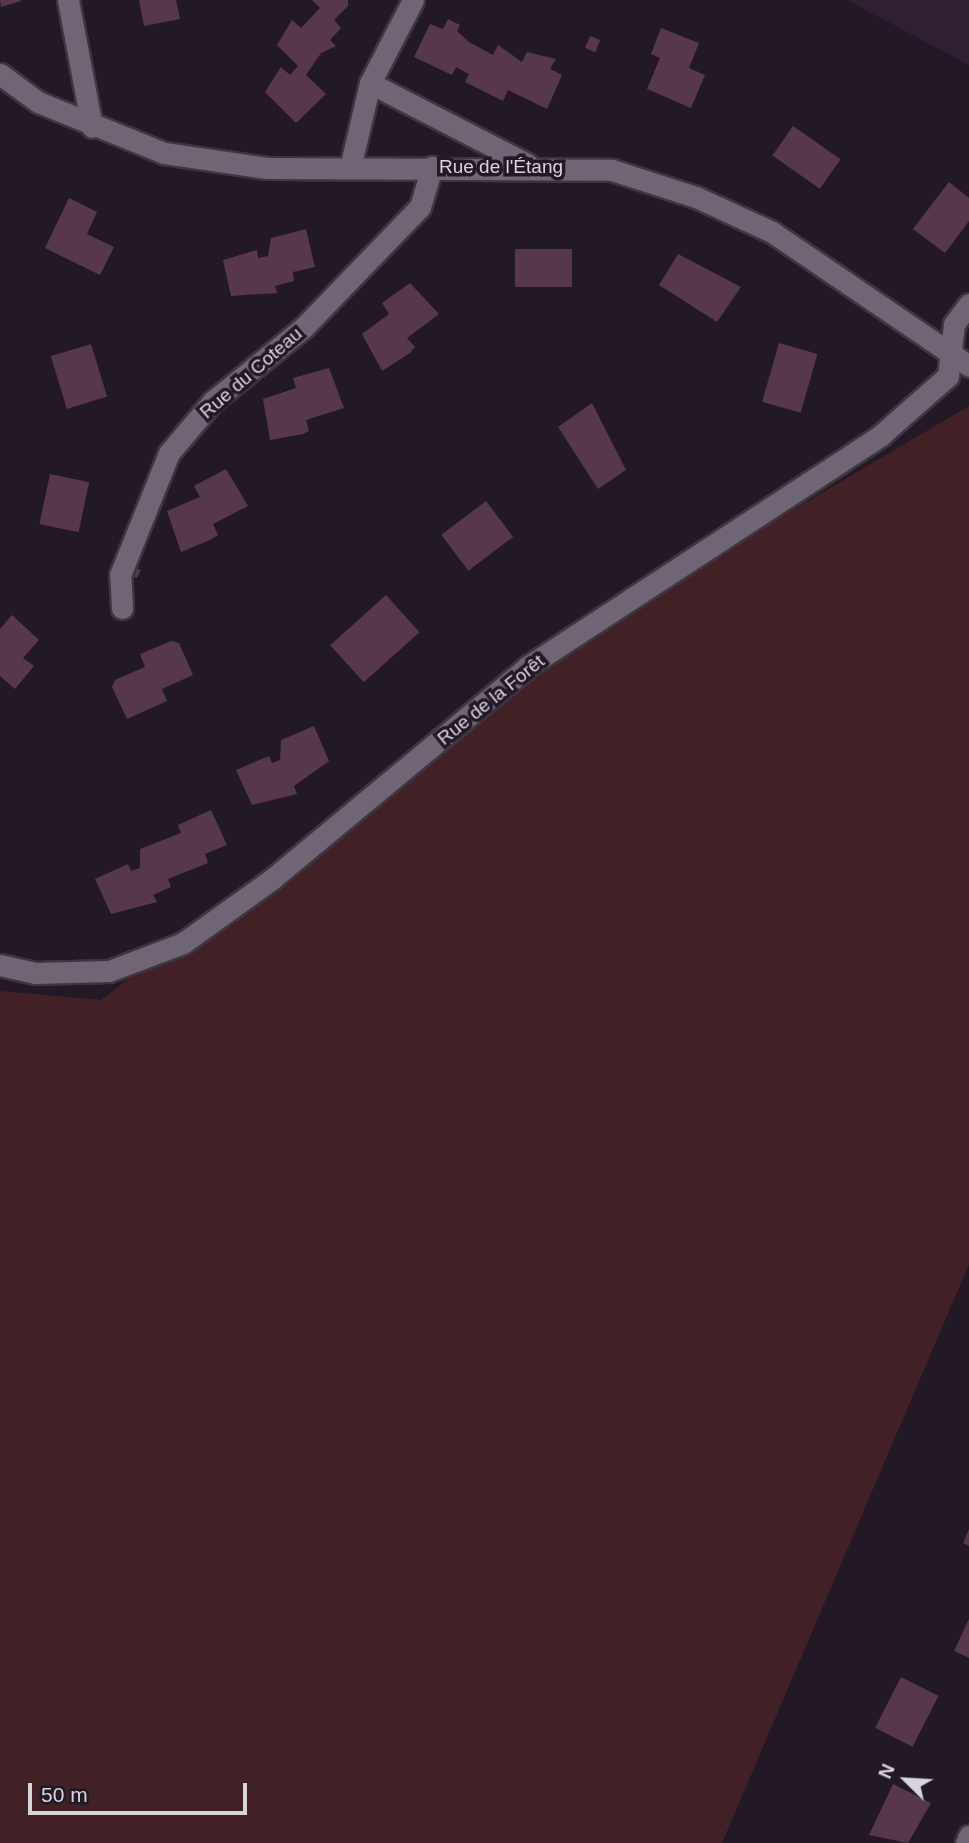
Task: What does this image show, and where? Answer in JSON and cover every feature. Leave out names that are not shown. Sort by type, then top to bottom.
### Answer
[{"type":"street","points":[[68,0],[92,127]]},
{"type":"street","points":[[350,167],[370,83],[413,0]]},
{"type":"street","name":"Rue de l'Étang","points":[[0,74],[92,127],[164,153],[267,168],[530,166],[611,170],[696,197],[772,232],[960,360]]},
{"type":"street","points":[[370,83],[530,166]]},
{"type":"street","name":"Rue du Coteau","points":[[122,608],[120,575],[169,453],[214,401],[304,327],[420,207],[432,167]]},
{"type":"street","name":"Rue de la Forêt","points":[[0,965],[35,973],[109,971],[183,943],[282,870],[527,667],[880,435],[948,376],[960,360],[954,324],[969,304]]},
{"type":"street","points":[[965,1843],[969,1836]]},
{"type":"shaded area","points":[[847,0],[969,0],[969,65]]},
{"type":"shaded area","points":[[969,406],[969,1264],[722,1843],[0,1843],[0,991],[101,1000],[571,641]]},
{"type":"building","points":[[0,0],[21,0],[21,1],[1,7]]},
{"type":"building","points":[[139,0],[176,0],[180,19],[144,26]]},
{"type":"building","points":[[312,0],[348,0],[348,6],[334,20],[341,28],[330,40],[336,46],[321,53],[306,75],[326,94],[296,123],[265,92],[281,67],[290,75],[298,66],[277,45],[292,20],[301,28],[320,8]]},
{"type":"building","points":[[448,19],[460,25],[457,31],[469,42],[493,55],[498,45],[522,62],[527,52],[556,59],[550,69],[562,75],[547,109],[508,90],[503,101],[465,82],[469,74],[456,67],[452,75],[414,57],[430,24],[443,29]]},
{"type":"building","points":[[661,28],[699,43],[689,68],[705,75],[691,108],[647,89],[660,58],[651,54]]},
{"type":"building","points":[[590,36],[600,40],[595,52],[585,48]]},
{"type":"building","points":[[793,126],[841,159],[820,189],[772,155]]},
{"type":"building","points":[[949,182],[969,198],[969,221],[945,253],[913,229]]},
{"type":"building","points":[[69,198],[97,212],[87,234],[114,247],[100,275],[45,248]]},
{"type":"building","points":[[306,229],[315,267],[293,272],[294,281],[275,286],[277,293],[231,296],[223,260],[257,250],[258,258],[268,256],[271,238]]},
{"type":"building","points":[[515,249],[572,249],[572,287],[515,287]]},
{"type":"building","points":[[678,254],[741,287],[717,322],[659,285]]},
{"type":"building","points":[[410,283],[439,314],[407,338],[415,347],[410,353],[382,371],[362,334],[389,314],[382,303]]},
{"type":"building","points":[[779,343],[817,354],[801,413],[762,402]]},
{"type":"building","points":[[91,344],[107,397],[67,409],[51,356]]},
{"type":"building","points":[[329,368],[344,408],[306,420],[309,431],[303,434],[270,440],[263,399],[296,388],[293,378]]},
{"type":"building","points":[[592,403],[626,470],[598,489],[558,427]]},
{"type":"building","points":[[226,469],[248,506],[213,524],[218,535],[181,552],[167,511],[200,497],[194,486]]},
{"type":"building","points":[[50,474],[89,482],[79,532],[39,524]]},
{"type":"building","points":[[486,501],[513,537],[468,571],[441,535]]},
{"type":"building","points":[[133,567],[141,570],[137,578],[130,576]]},
{"type":"building","points":[[386,595],[419,632],[364,682],[330,645]]},
{"type":"building","points":[[12,615],[39,640],[23,658],[34,666],[15,689],[0,676],[0,629]]},
{"type":"building","points":[[171,641],[179,643],[193,675],[162,689],[167,701],[127,719],[112,687],[115,680],[145,667],[140,654]]},
{"type":"building","points":[[314,726],[329,761],[294,786],[297,794],[252,805],[236,770],[269,756],[272,763],[280,760],[281,740]]},
{"type":"building","points":[[211,810],[227,845],[205,854],[208,863],[168,879],[171,887],[153,895],[157,902],[111,914],[95,879],[128,864],[131,871],[140,868],[140,849],[181,833],[178,825]]},
{"type":"building","points":[[969,1529],[969,1546],[963,1543]]},
{"type":"building","points":[[969,1619],[969,1658],[954,1651]]},
{"type":"building","points":[[901,1677],[938,1696],[913,1747],[875,1728]]},
{"type":"building","points":[[893,1784],[931,1803],[908,1843],[869,1835]]}]
